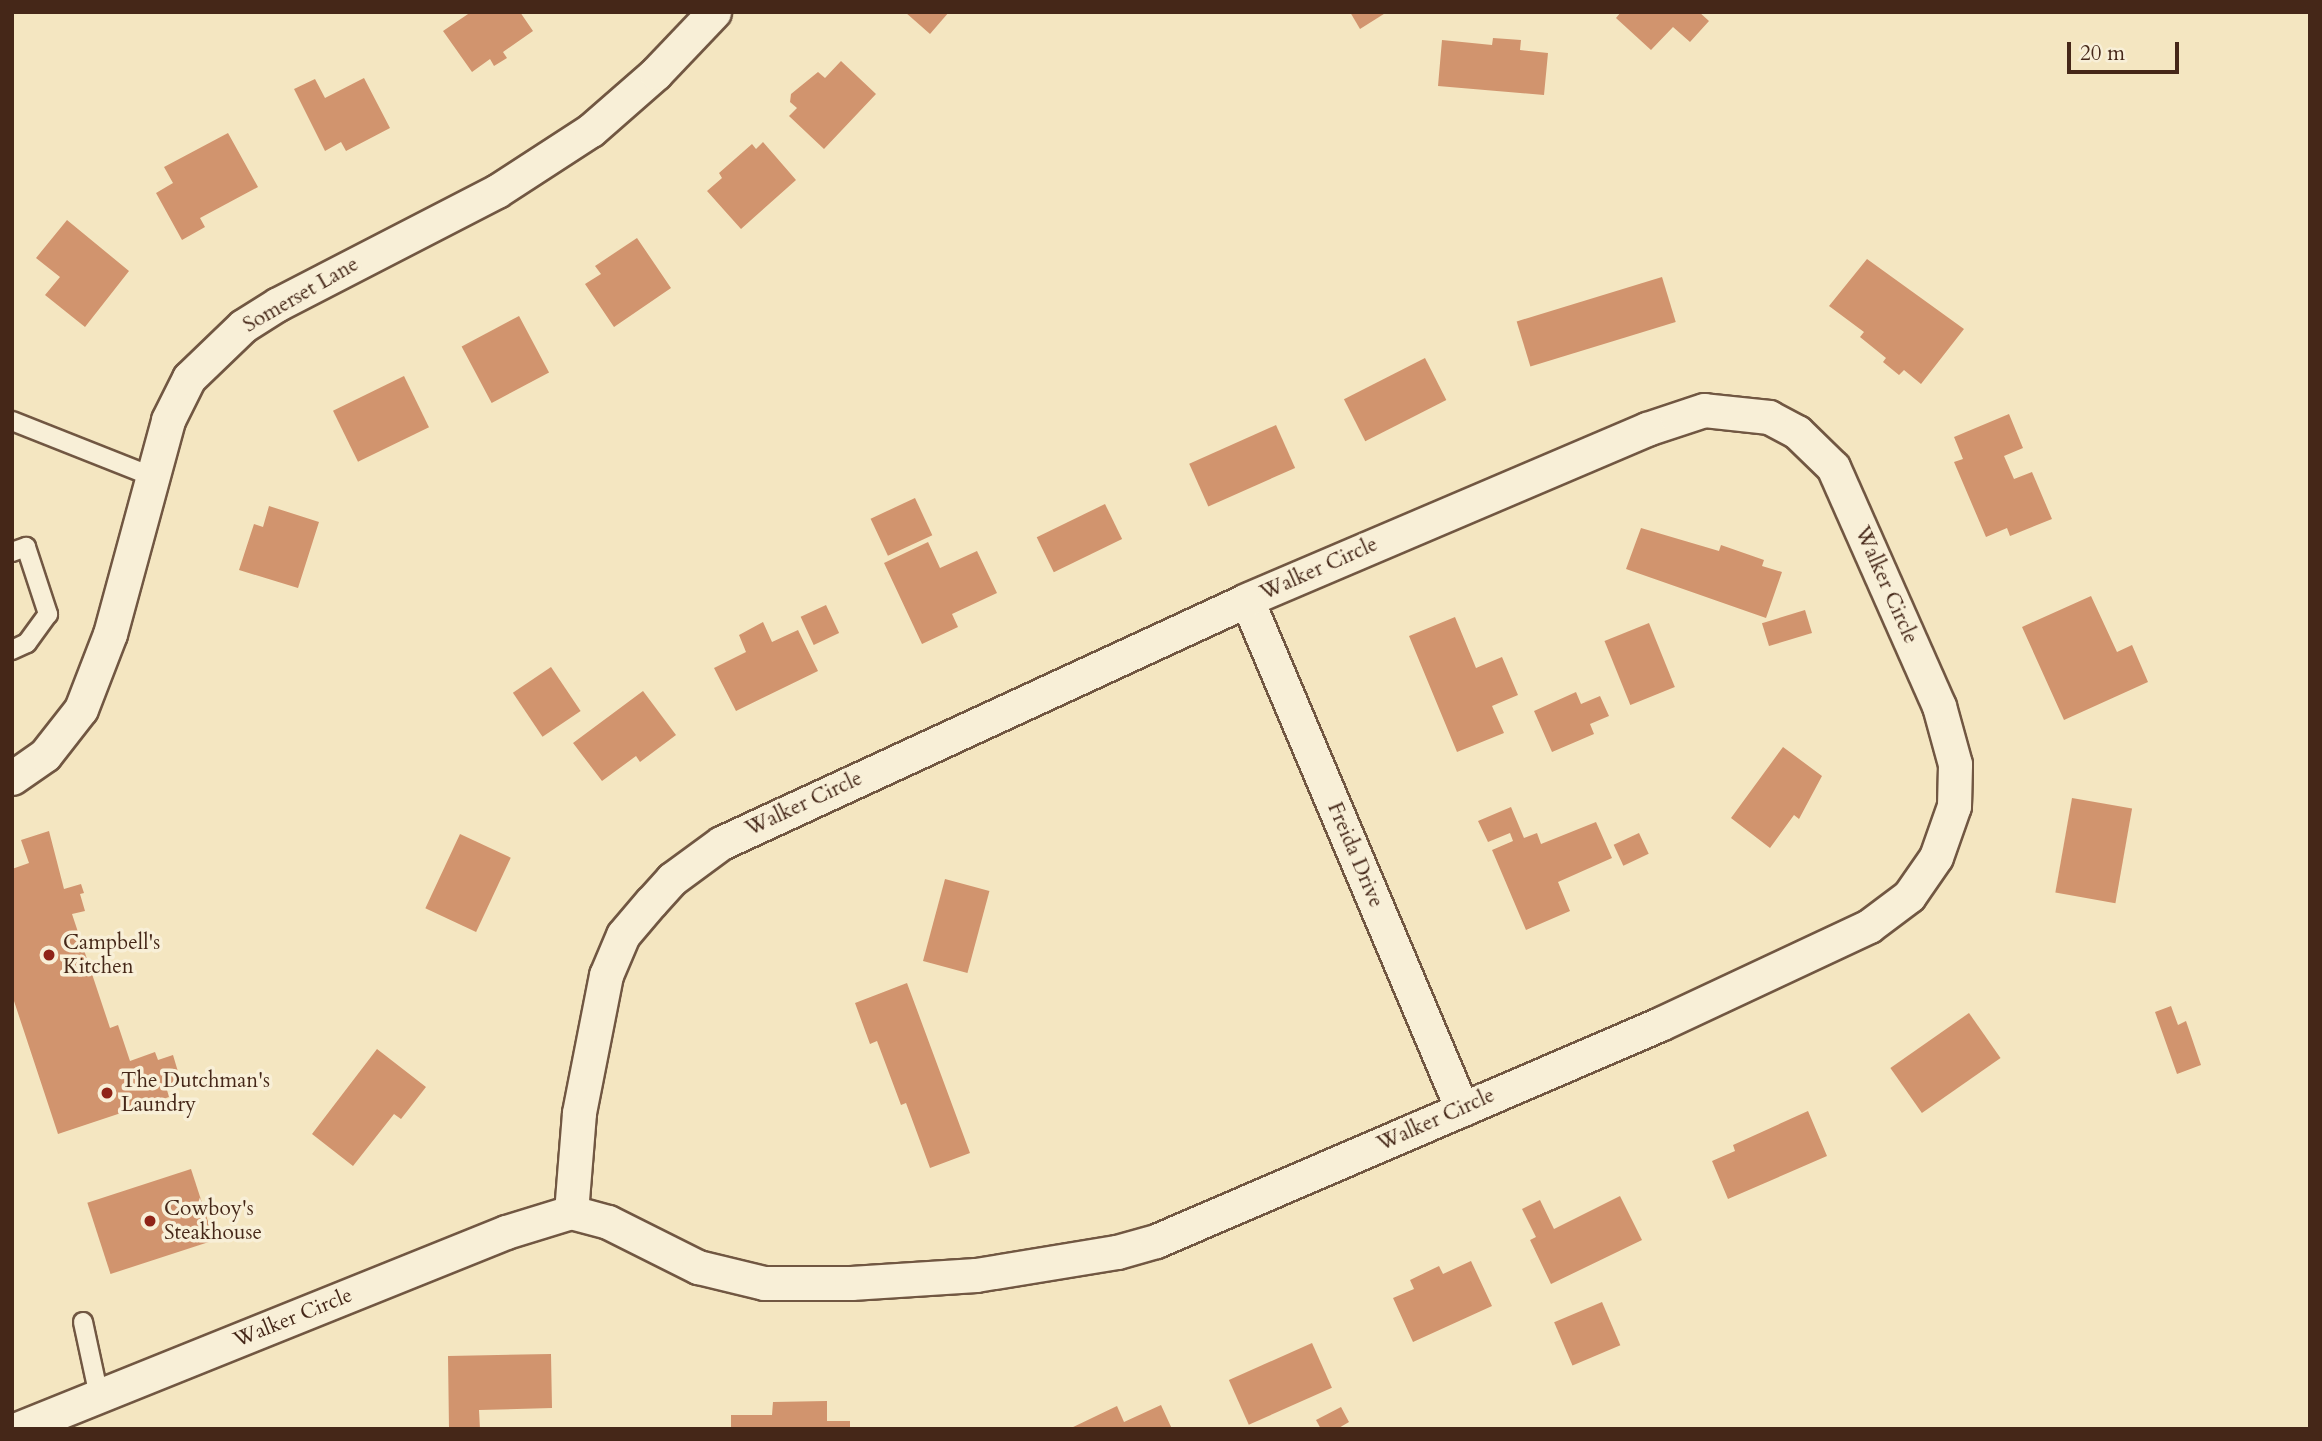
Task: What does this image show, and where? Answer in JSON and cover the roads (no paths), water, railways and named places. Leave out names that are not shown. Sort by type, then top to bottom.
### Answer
[{"type":"street","name":"Somerset Lane","points":[[12,778],[45,755],[81,709],[110,634],[168,420],[189,378],[243,326],[497,191],[599,124],[647,82],[714,12]]},
{"type":"street","name":"Walker Circle","points":[[17,1429],[506,1232],[570,1212],[608,1222],[698,1267],[764,1283],[859,1283],[1033,1269],[1156,1241],[1660,1024],[1889,914],[1925,876],[1949,830],[1955,764],[1939,706],[1833,467],[1797,432],[1769,417],[1704,410],[1610,443],[1247,600],[721,843],[673,879],[623,935],[606,975],[579,1113],[570,1212]]},
{"type":"street","name":"Freida Drive","points":[[1247,600],[1462,1109]]},
{"type":"lane","points":[[12,421],[151,476]]},
{"type":"lane","points":[[12,552],[26,547],[48,614],[27,643],[12,649]]},
{"type":"lane","points":[[83,1322],[99,1396]]},
{"type":"place","name":"Campbell's Kitchen","points":[[49,955]]},
{"type":"place","name":"The Dutchman's Laundry","points":[[107,1093]]},
{"type":"place","name":"Cowboy's Steakhouse","points":[[150,1221]]}]
